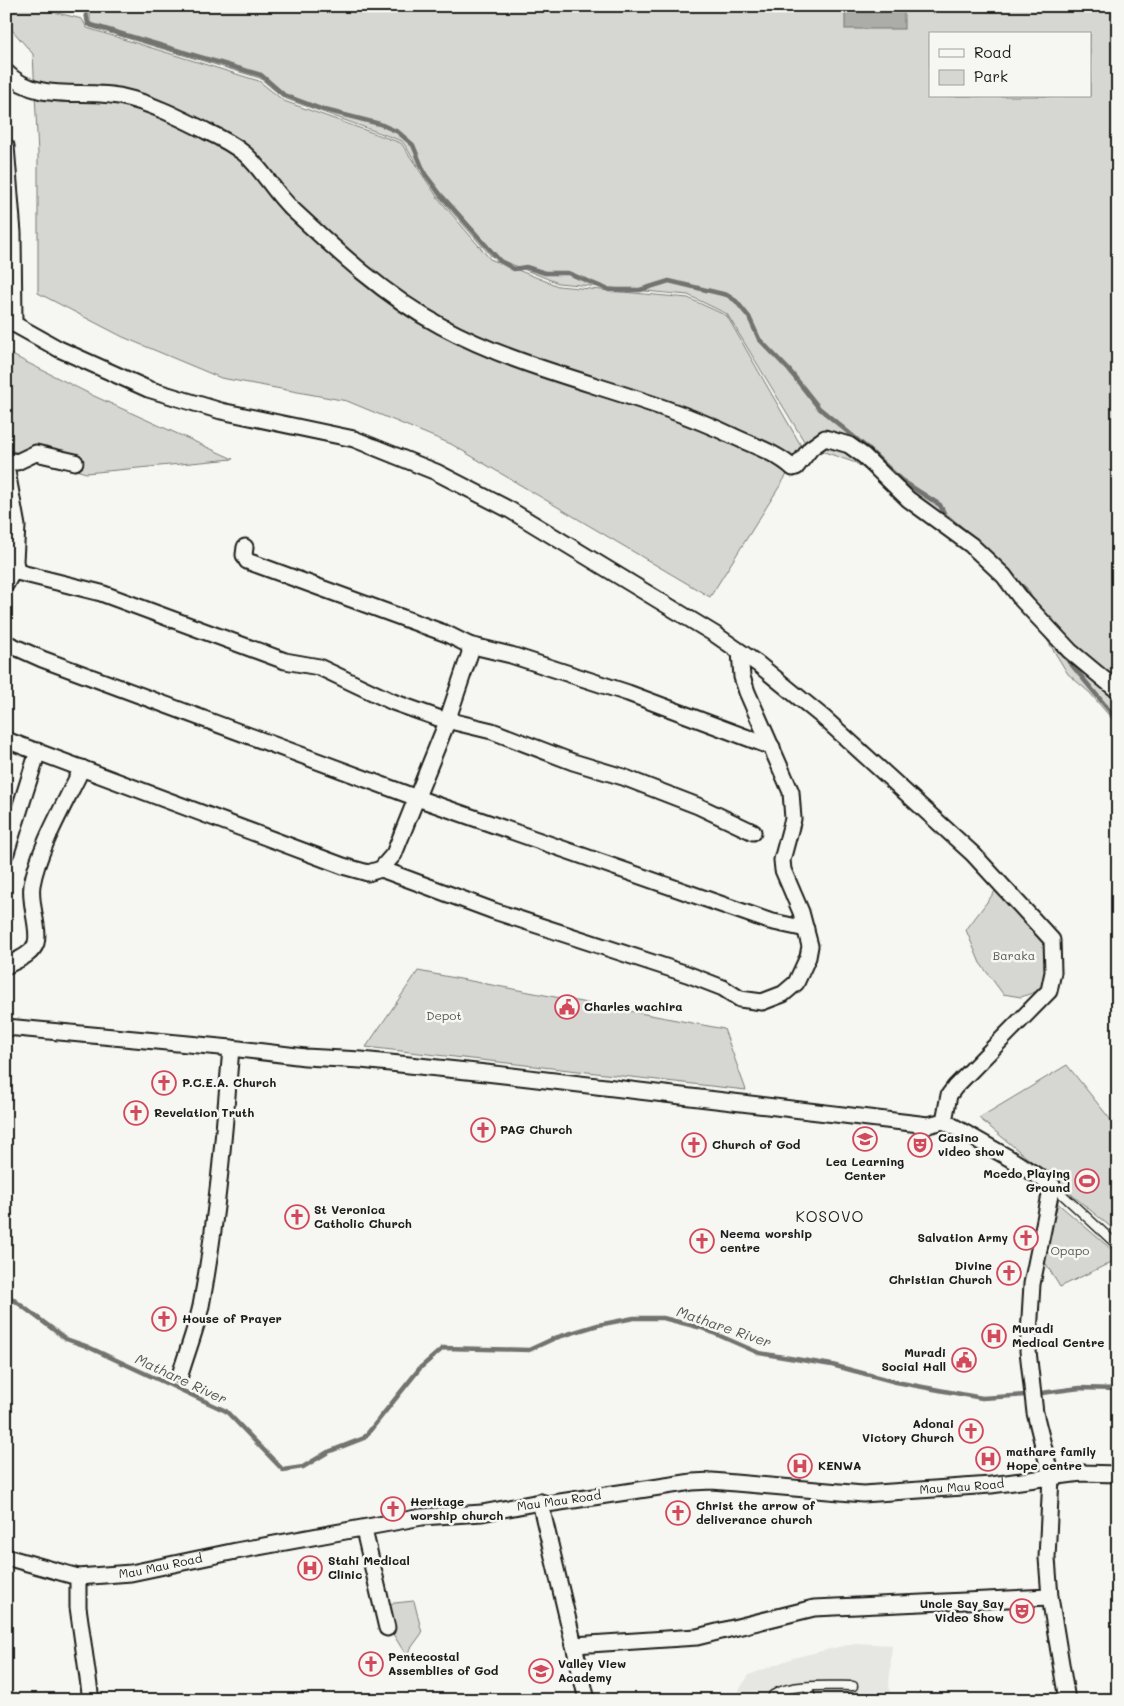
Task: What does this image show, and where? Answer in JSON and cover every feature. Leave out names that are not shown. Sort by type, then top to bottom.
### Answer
[{"type":"street","points":[[6,72],[21,85],[58,94],[105,94],[135,100],[228,143],[244,153],[291,208],[363,274],[414,310],[486,349],[696,419],[760,448],[793,468],[796,467],[811,448],[825,438],[849,445],[864,456],[908,499],[971,544],[1004,576],[1022,600],[1070,651],[1118,691]]},
{"type":"street","points":[[6,146],[13,233],[10,322],[59,349],[148,389],[221,411],[354,438],[436,472],[510,510],[740,652],[810,706],[973,854],[1052,940],[1053,972],[1049,991],[949,1095],[944,1122]]},
{"type":"street","points":[[6,460],[17,462],[36,453],[75,462]]},
{"type":"street","points":[[6,466],[17,526],[15,562],[17,572]]},
{"type":"street","points":[[245,547],[244,555],[247,561],[447,634],[469,645],[512,655],[602,685],[772,747]]},
{"type":"street","points":[[6,584],[12,573],[17,572],[100,594],[285,661],[319,667],[392,702],[448,720],[492,731],[573,762],[623,777],[680,799],[753,832]]},
{"type":"street","points":[[6,643],[42,659],[417,798],[769,921],[806,929]]},
{"type":"street","points":[[6,740],[343,866],[368,873],[381,869],[394,854],[448,720],[470,653],[469,645]]},
{"type":"street","points":[[381,869],[494,911],[687,974],[747,1001],[762,1002],[783,994],[796,983],[808,957],[810,946],[797,902],[784,877],[782,860],[793,819],[793,803],[791,792],[745,684],[740,665],[740,652]]},
{"type":"street","points":[[6,853],[38,751]]},
{"type":"street","points":[[6,966],[29,954],[36,944],[31,904],[34,875],[82,768]]},
{"type":"street","points":[[6,1027],[486,1073],[928,1125],[944,1122]]},
{"type":"street","points":[[180,1375],[200,1307],[210,1246],[223,1146],[231,1048]]},
{"type":"street","points":[[944,1122],[1009,1158],[1052,1186],[1032,1284],[1028,1351],[1035,1413],[1051,1478],[1047,1558],[1050,1597],[1067,1700]]},
{"type":"street","name":"Mau Mau Road","points":[[6,1556],[78,1577],[131,1573],[236,1551],[364,1530],[422,1517],[482,1513],[540,1502],[547,1504],[586,1497],[712,1481],[863,1494],[991,1485],[1081,1473],[1118,1474]]},
{"type":"street","points":[[540,1502],[587,1700]]},
{"type":"street","points":[[364,1530],[387,1628]]},
{"type":"street","points":[[78,1577],[78,1607],[91,1700]]},
{"type":"street","points":[[574,1645],[696,1637],[814,1608],[1050,1597]]},
{"type":"lane","points":[[1052,1186],[1118,1246]]},
{"type":"lane","points":[[772,1700],[773,1695],[778,1692],[807,1687],[853,1686]]},
{"type":"lane","points":[[807,1687],[812,1700]]},
{"type":"shaded area","points":[[845,6],[904,6],[904,29],[845,29]]},
{"type":"shaded area","points":[[855,1643],[892,1645],[889,1687],[892,1700],[740,1700],[739,1690],[749,1675],[793,1658]]},
{"type":"green space","points":[[6,6],[38,8],[82,19],[87,28],[259,81],[284,101],[401,143],[438,198],[490,259],[558,286],[688,298],[727,316],[803,449],[710,597],[451,444],[347,401],[221,378],[123,337],[38,293],[38,154],[33,54],[6,23]]},
{"type":"green space","points":[[90,6],[1118,6],[1118,726],[1090,693],[1068,674],[1019,594],[981,557],[856,463],[807,446],[727,314],[688,295],[558,283],[491,256],[439,197],[402,141],[284,98],[260,78],[90,27]]},
{"type":"green space","points":[[6,352],[94,396],[233,459],[86,473],[6,449]]},
{"type":"green space","name":"Baraka","points":[[996,890],[1047,943],[1046,988],[1021,997],[1003,994],[980,963],[966,930]]},
{"type":"green space","name":"Depot","points":[[418,971],[724,1029],[746,1090],[366,1047]]},
{"type":"green space","name":"Mcedo Playing Ground","points":[[1067,1065],[1118,1129],[1118,1233],[979,1118]]},
{"type":"green space","name":"Opapo","points":[[1055,1201],[1118,1255],[1118,1259],[1060,1287],[1040,1254]]},
{"type":"green space","points":[[414,1601],[422,1633],[406,1655],[393,1634],[385,1604]]},
{"type":"waterway","points":[[85,6],[88,24],[261,75],[284,95],[321,109],[380,124],[398,132],[413,145],[425,174],[441,195],[500,261],[514,269],[526,267],[545,273],[568,273],[609,290],[640,290],[669,281],[727,295],[736,301],[749,317],[759,339],[789,370],[819,408],[866,447],[901,480],[940,505],[945,515],[970,536]]},
{"type":"waterway","points":[[1015,580],[1025,589],[1032,601]]},
{"type":"waterway","points":[[1062,653],[1118,721]]},
{"type":"waterway","name":"Mathare River","points":[[6,1294],[66,1339],[86,1346],[226,1411],[283,1470],[303,1467],[328,1452],[364,1438],[420,1368],[443,1348],[529,1350],[555,1338],[598,1325],[634,1318],[663,1318],[702,1328],[759,1353],[832,1365],[896,1382],[982,1398],[1080,1388],[1118,1389]]},
{"type":"place","name":"Charles wachira","points":[[567,1007]]},
{"type":"place","name":"P.C.E.A. Church","points":[[164,1083]]},
{"type":"place","name":"Revelation Truth","points":[[136,1113]]},
{"type":"place","name":"PAG Church","points":[[483,1130]]},
{"type":"place","name":"Lea Learning Center","points":[[865,1139]]},
{"type":"place","name":"Church of God","points":[[694,1145]]},
{"type":"place","name":"Casino video show","points":[[920,1145]]},
{"type":"place","name":"Mcedo Playing Ground","points":[[1087,1181]]},
{"type":"place","name":"St Veronica Catholic Church","points":[[297,1217]]},
{"type":"place","name":"Salvation Army","points":[[1026,1238]]},
{"type":"place","name":"Neema worship centre","points":[[702,1241]]},
{"type":"place","name":"Divine Christian Church","points":[[1009,1273]]},
{"type":"place","name":"House of Prayer","points":[[164,1319]]},
{"type":"place","name":"Muradi Medical Centre","points":[[994,1336]]},
{"type":"place","name":"Muradi Social Hall","points":[[964,1360]]},
{"type":"place","name":"Adonai Victory Church","points":[[971,1431]]},
{"type":"place","name":"mathare family Hope centre","points":[[988,1459]]},
{"type":"place","name":"KENWA","points":[[800,1466]]},
{"type":"place","name":"Heritage worship church","points":[[393,1509]]},
{"type":"place","name":"Christ the arrow of deliverance church","points":[[678,1513]]},
{"type":"place","name":"Stahi Medical Clinic","points":[[310,1568]]},
{"type":"place","name":"Uncle Say Say Video Show","points":[[1022,1611]]},
{"type":"place","name":"Pentecostal Assemblies of God","points":[[371,1664]]},
{"type":"place","name":"Valley View Academy","points":[[541,1671]]},
{"type":"district","name":"KOSOVO","points":[[830,1217]]}]
